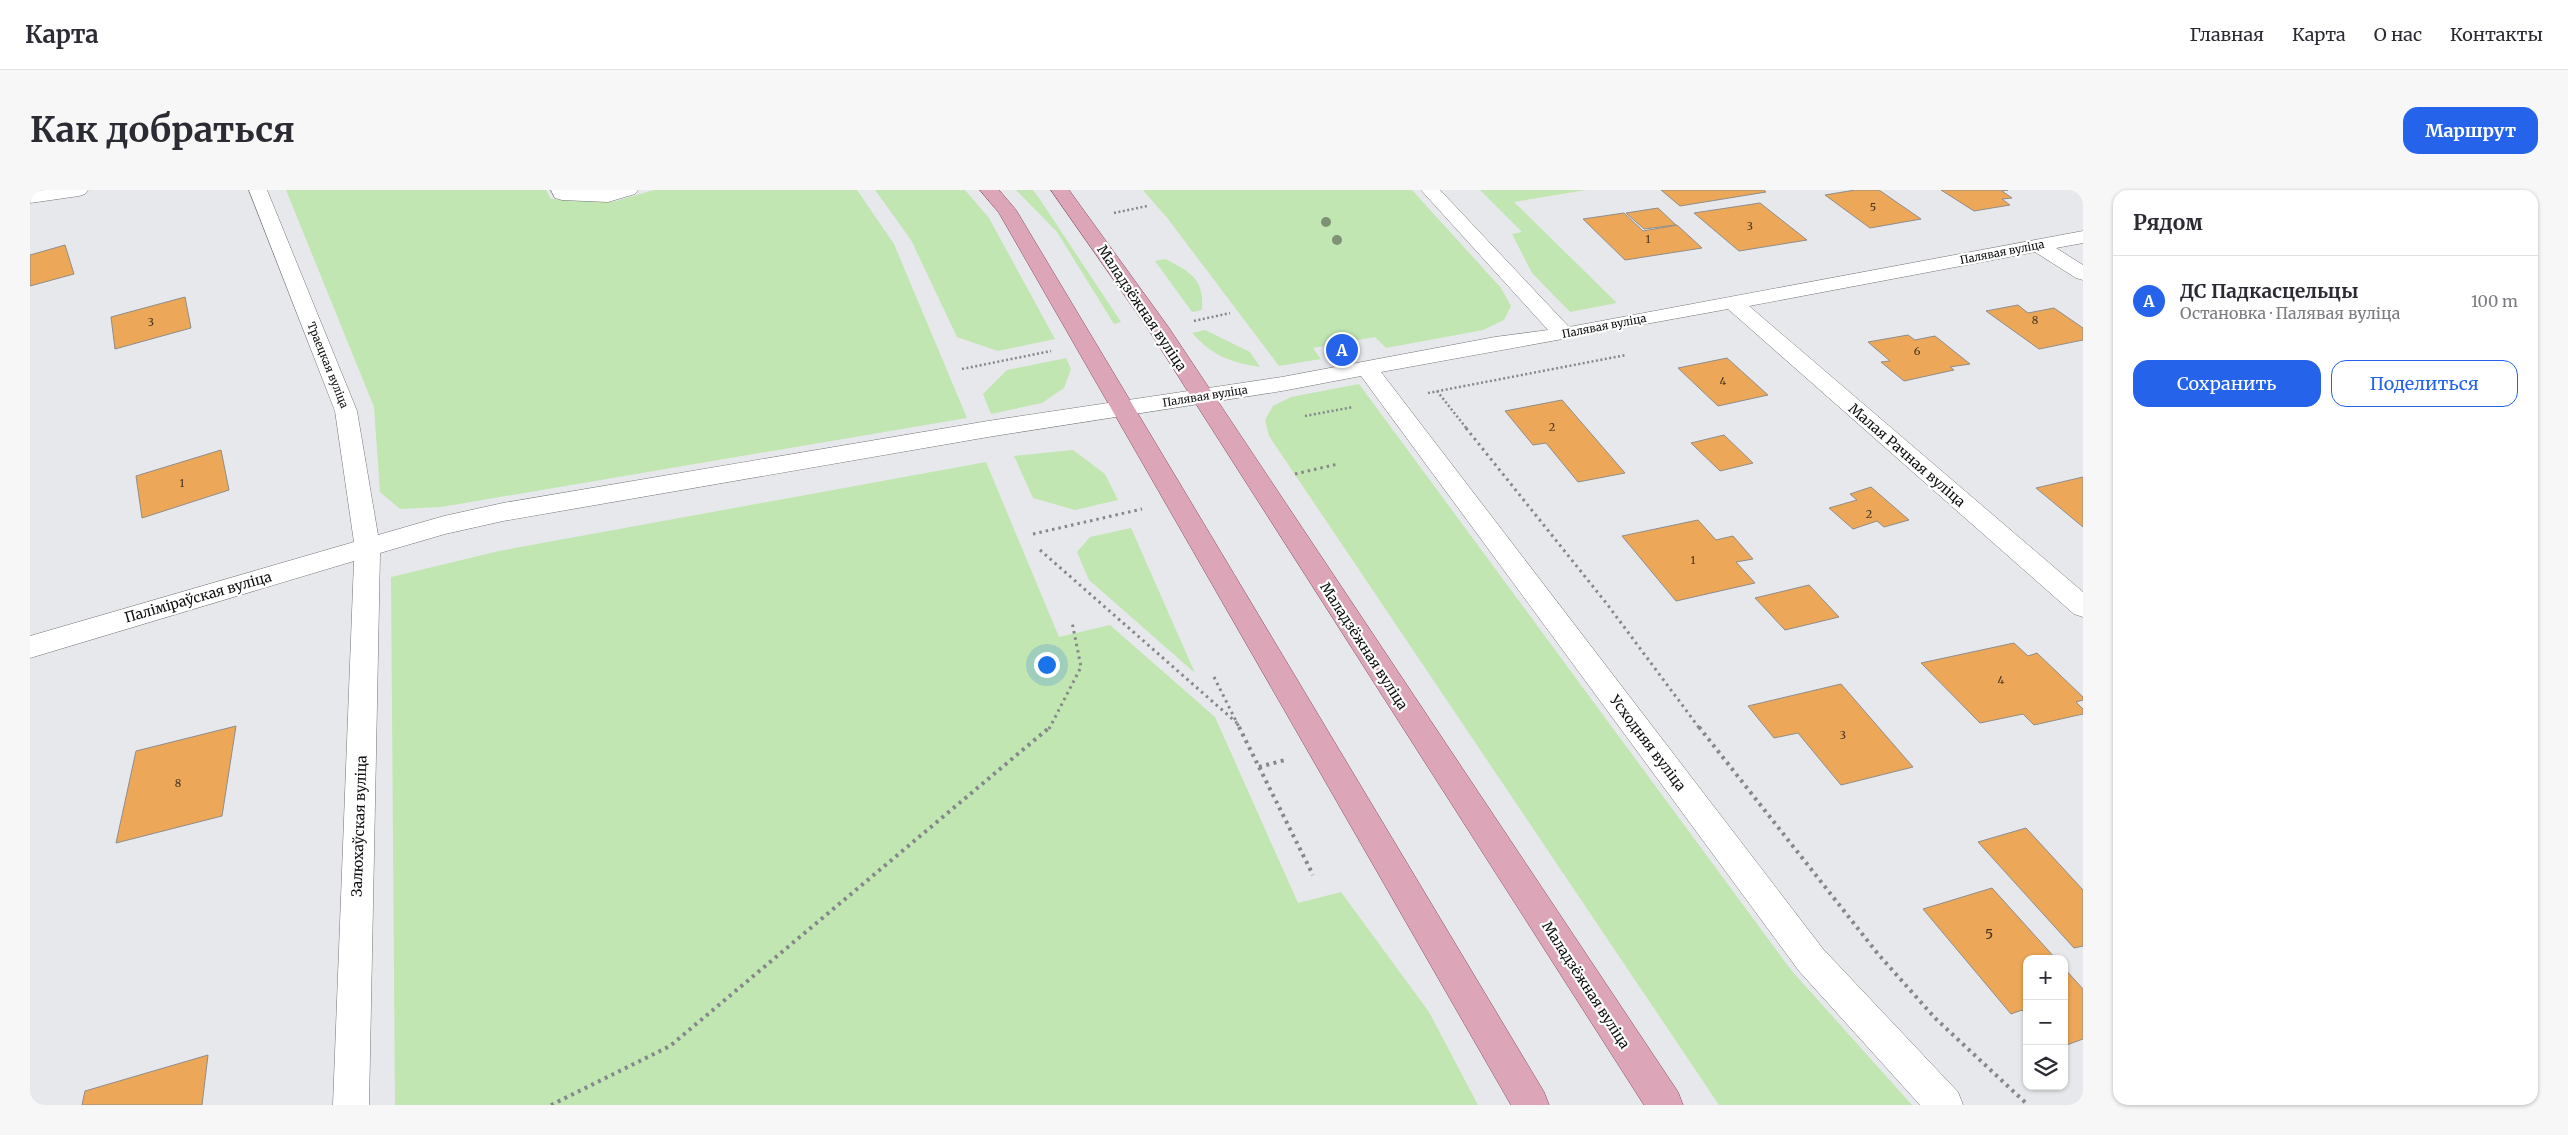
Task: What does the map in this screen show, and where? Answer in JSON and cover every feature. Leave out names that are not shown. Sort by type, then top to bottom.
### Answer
[{"type":"main road","points":[[989,190],[1007,210],[1530,1105]]},
{"type":"main road","name":"Маладзёжная вуліца","points":[[1060,190],[1158,328],[1665,1105]]},
{"type":"street","points":[[30,197],[79,190]]},
{"type":"street","name":"Траецкая вуліца","points":[[258,190],[346,411],[367,548]]},
{"type":"street","points":[[560,190],[562,194],[608,196],[629,190]]},
{"type":"street","points":[[1430,190],[1564,334]]},
{"type":"street","name":"Палявая вуліца","points":[[367,548],[502,512],[978,431],[1367,368],[1495,343],[1564,334],[2083,237]]},
{"type":"street","points":[[2038,245],[2083,274]]},
{"type":"street","name":"Малая Рачная вуліца","points":[[1732,302],[2083,607]]},
{"type":"street","name":"Усходняя вуліца","points":[[1367,368],[1811,960],[1945,1105]]},
{"type":"street","name":"Паліміраўская вуліца","points":[[30,647],[367,548]]},
{"type":"street","name":"Залюхаўская вуліца","points":[[351,1105],[367,548]]},
{"type":"path","points":[[1437,391],[1607,604],[1717,752],[1878,954],[1935,1018],[2028,1105]]},
{"type":"path","points":[[1040,550],[1237,723]]},
{"type":"path","points":[[550,1105],[670,1046],[1052,726],[1081,667],[1072,622]]},
{"type":"path","points":[[1214,677],[1313,875]]},
{"type":"green space","points":[[286,190],[546,190],[551,199],[612,202],[654,190],[857,190],[894,244],[967,418],[441,507],[400,509],[380,492],[374,407]]},
{"type":"green space","points":[[875,190],[965,190],[989,218],[1055,339],[998,351],[957,337],[911,240]]},
{"type":"green space","points":[[1016,190],[1033,190],[1121,322],[1114,324],[1057,232]]},
{"type":"green space","points":[[1143,190],[1412,190],[1501,288],[1511,306],[1504,320],[1483,330],[1386,348],[1375,337],[1313,348],[1321,359],[1279,366],[1168,219]]},
{"type":"green space","points":[[1480,190],[1586,190],[1514,202],[1617,303],[1570,312],[1532,273],[1512,234],[1522,232]]},
{"type":"green space","points":[[1165,259],[1182,268],[1194,278],[1201,291],[1202,310],[1192,312],[1155,261]]},
{"type":"green space","points":[[1205,330],[1250,352],[1260,367],[1239,363],[1215,353],[1192,333]]},
{"type":"green space","points":[[1066,358],[1071,369],[1064,388],[1042,403],[991,414],[983,394],[1007,370]]},
{"type":"green space","points":[[1359,384],[1791,970],[1912,1105],[1719,1105],[1269,436],[1265,420],[1273,406],[1291,397]]},
{"type":"green space","points":[[1073,450],[1105,474],[1118,500],[1075,510],[1033,498],[1014,456]]},
{"type":"green space","points":[[986,462],[1059,637],[1110,625],[1215,717],[1298,903],[1341,892],[1429,1012],[1478,1105],[395,1105],[391,577],[499,551]]},
{"type":"green space","points":[[1131,528],[1195,673],[1089,580],[1077,552],[1090,537]]},
{"type":"building","points":[[1661,190],[1764,190],[1766,192],[1680,206]]},
{"type":"building","points":[[1855,190],[1879,190],[1921,219],[1870,228],[1825,195]]},
{"type":"building","points":[[1941,190],[2008,190],[2002,191],[2012,198],[2002,199],[2010,205],[1974,211]]},
{"type":"building","points":[[1760,203],[1807,240],[1739,251],[1694,213]]},
{"type":"building","points":[[1658,208],[1676,225],[1644,229],[1626,213]]},
{"type":"building","points":[[1624,213],[1643,231],[1677,225],[1702,248],[1625,260],[1583,219]]},
{"type":"building","points":[[65,245],[74,274],[30,286],[30,255]]},
{"type":"building","points":[[185,297],[191,328],[115,349],[111,317]]},
{"type":"building","points":[[2018,305],[2028,313],[2054,308],[2083,328],[2083,340],[2039,349],[1986,311]]},
{"type":"building","points":[[1908,335],[1915,340],[1935,336],[1970,364],[1950,367],[1954,370],[1904,381],[1881,362],[1890,361],[1868,342]]},
{"type":"building","points":[[1727,358],[1768,395],[1718,406],[1678,368]]},
{"type":"building","points":[[1562,400],[1625,473],[1578,482],[1546,443],[1533,445],[1505,411]]},
{"type":"building","points":[[1724,435],[1753,463],[1720,471],[1691,443]]},
{"type":"building","points":[[221,450],[229,490],[142,518],[136,476]]},
{"type":"building","points":[[2083,477],[2083,527],[2036,488]]},
{"type":"building","points":[[1871,487],[1909,520],[1884,527],[1877,521],[1853,529],[1829,508],[1857,500],[1850,494]]},
{"type":"building","points":[[1698,520],[1716,540],[1733,536],[1753,559],[1736,562],[1755,583],[1676,601],[1622,536]]},
{"type":"building","points":[[1809,585],[1839,617],[1785,630],[1755,598]]},
{"type":"building","points":[[2014,643],[2028,656],[2037,653],[2083,697],[2083,700],[2076,702],[2083,709],[2083,714],[2034,725],[2023,714],[1980,723],[1921,663]]},
{"type":"building","points":[[1841,684],[1913,767],[1841,785],[1798,733],[1774,738],[1748,706]]},
{"type":"building","points":[[236,726],[222,816],[116,843],[136,751]]},
{"type":"building","points":[[2026,828],[2083,890],[2083,946],[2074,948],[1978,842]]},
{"type":"building","points":[[1992,888],[2052,955],[2023,955],[2023,1011],[2011,1014],[1923,909]]},
{"type":"building","points":[[2068,972],[2083,989],[2083,1039],[2068,1045]]},
{"type":"building","points":[[208,1055],[202,1105],[82,1105],[85,1091]]},
{"type":"place","name":"ДС Падкасцельцы","points":[[1342,350]]}]
